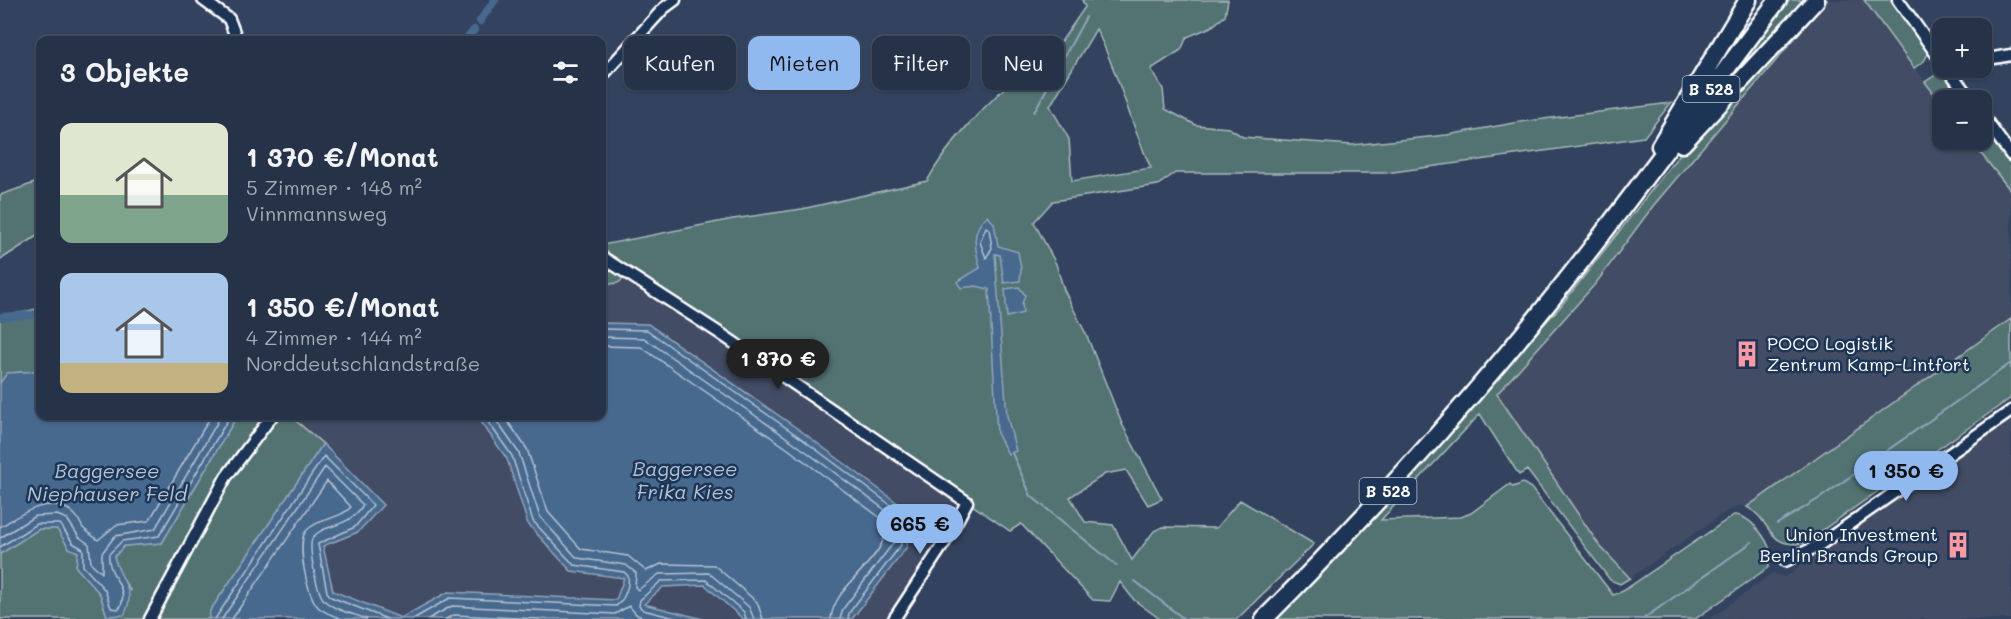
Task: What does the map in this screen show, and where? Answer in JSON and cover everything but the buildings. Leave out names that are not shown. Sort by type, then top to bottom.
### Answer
[{"type":"highway","points":[[1645,179],[1671,124],[1748,0]]},
{"type":"highway","name":"B 528","points":[[1264,619],[1388,491],[1505,356],[1645,179],[1778,0]]},
{"type":"highway","points":[[1645,179],[1692,134],[1816,0]]},
{"type":"street","points":[[202,0],[229,19],[235,36]]},
{"type":"street","points":[[606,72],[664,8],[675,0]]},
{"type":"street","points":[[1898,0],[1932,46]]},
{"type":"street","points":[[1992,58],[2011,55]]},
{"type":"street","points":[[1992,129],[2011,155]]},
{"type":"street","points":[[606,260],[721,334],[967,502],[894,619]]},
{"type":"street","points":[[1785,561],[1818,546],[2011,411]]},
{"type":"street","points":[[150,619],[226,477],[269,420]]},
{"type":"shaded area","points":[[1827,0],[1864,0],[1932,91],[1932,150],[1978,150],[2011,191],[2011,319],[1747,507],[1738,506],[1728,510],[1630,578],[1599,545],[1497,394],[1596,283],[1653,206]]},
{"type":"shaded area","points":[[634,270],[967,502],[894,619],[852,619],[648,324],[606,323],[606,284],[618,283]]},
{"type":"shaded area","points":[[2011,419],[2011,619],[1710,619],[1773,573],[1783,577],[1793,573],[1802,563]]},
{"type":"shaded area","points":[[295,420],[480,420],[507,459],[528,524],[571,571],[624,578],[619,600],[448,592],[401,619],[333,591],[323,546],[358,532],[323,445]]},
{"type":"shaded area","points":[[705,585],[743,619],[703,619],[643,604],[663,587]]},
{"type":"green space","points":[[1082,0],[1228,0],[1225,16],[1211,27],[1187,37],[1181,50],[1151,69],[1163,89],[1165,109],[1196,125],[1229,128],[1243,137],[1352,145],[1447,135],[1520,122],[1671,103],[1644,137],[1386,173],[1175,173],[1158,185],[1053,201],[1034,222],[1056,264],[1064,290],[1087,336],[1122,424],[1162,499],[1148,505],[1126,470],[1105,474],[1070,497],[1085,522],[1113,525],[1132,560],[1154,531],[1162,527],[1216,528],[1240,500],[1314,544],[1237,619],[1160,619],[1134,600],[1120,582],[1110,601],[1093,600],[1021,524],[1010,531],[632,272],[618,283],[606,284],[606,244],[733,219],[802,209],[927,181],[946,152],[979,113],[1003,90],[1060,90],[1050,106],[1069,139],[1072,181],[1151,168],[1096,29],[1064,83],[1064,37],[1085,7]]},
{"type":"green space","points":[[1790,0],[1807,0],[1708,104]]},
{"type":"green space","points":[[1821,0],[1827,0],[1653,206],[1596,283],[1497,394],[1599,545],[1630,578],[1620,584],[1610,580],[1527,470],[1519,475],[1480,414],[1381,520],[1461,517],[1471,513],[1510,484],[1513,487],[1523,483],[1531,488],[1613,595],[1623,591],[1734,515],[1745,518],[1755,526],[1767,542],[1770,549],[1769,567],[1695,619],[1273,619],[1560,307],[1679,155]]},
{"type":"green space","points":[[1864,0],[1891,0],[1926,49],[1928,54],[1924,61],[1914,68]]},
{"type":"green space","points":[[1932,77],[1948,78],[1957,90],[1932,91],[1925,82]]},
{"type":"green space","points":[[1992,137],[2011,163],[2011,191],[1978,150],[1992,150]]},
{"type":"green space","points":[[36,182],[36,237],[0,260],[0,195]]},
{"type":"green space","points":[[36,309],[36,371],[8,373],[0,383],[0,318]]},
{"type":"green space","points":[[2011,319],[2011,398],[1804,543],[1792,544],[1776,538],[1761,519],[1747,507]]},
{"type":"green space","points":[[235,420],[295,420],[323,444],[210,611],[209,619],[0,619],[0,554],[39,529],[58,529],[69,548],[78,552],[76,567],[100,594],[107,616],[130,590],[120,575],[114,557],[124,546],[162,543]]},
{"type":"water","points":[[987,216],[994,223],[998,246],[1018,252],[1021,268],[1020,281],[1004,283],[1000,255],[995,254],[1007,416],[1016,451],[1008,454],[997,433],[989,289],[976,286],[961,288],[957,282],[980,268],[975,240],[978,228]]},
{"type":"water","points":[[1019,287],[1025,295],[1022,304],[1023,313],[1007,317],[1005,289]]},
{"type":"water","name":"Baggersee Frika Kies","points":[[606,323],[648,324],[801,431],[911,513],[907,547],[852,619],[743,619],[705,585],[663,587],[644,604],[703,619],[209,619],[210,611],[323,444],[383,505],[358,532],[323,546],[333,591],[401,618],[448,592],[616,600],[624,578],[571,571],[528,524],[507,459],[480,420],[606,420]]},
{"type":"water","name":"Baggersee Niephauser Feld","points":[[36,371],[36,420],[235,420],[162,543],[124,546],[114,557],[128,592],[128,606],[124,615],[107,616],[100,594],[76,567],[78,552],[69,548],[57,529],[39,529],[0,554],[0,383],[7,373]]},
{"type":"waterway","points":[[480,21],[495,0]]},
{"type":"waterway","points":[[1034,112],[1086,17]]},
{"type":"waterway","points":[[469,36],[474,30]]},
{"type":"waterway","points":[[0,317],[36,314]]},
{"type":"waterway","points":[[1777,524],[1820,498],[2011,363]]},
{"type":"waterway","points":[[1012,453],[1031,496],[1117,566]]},
{"type":"waterway","points":[[1643,619],[1752,542]]},
{"type":"waterway","points":[[1135,581],[1184,619]]},
{"type":"place","name":"POCO Logistik Zentrum Kamp-Lintfort","points":[[1747,354]]},
{"type":"place","name":"Union Investment Berlin Brands Group","points":[[1958,545]]}]
